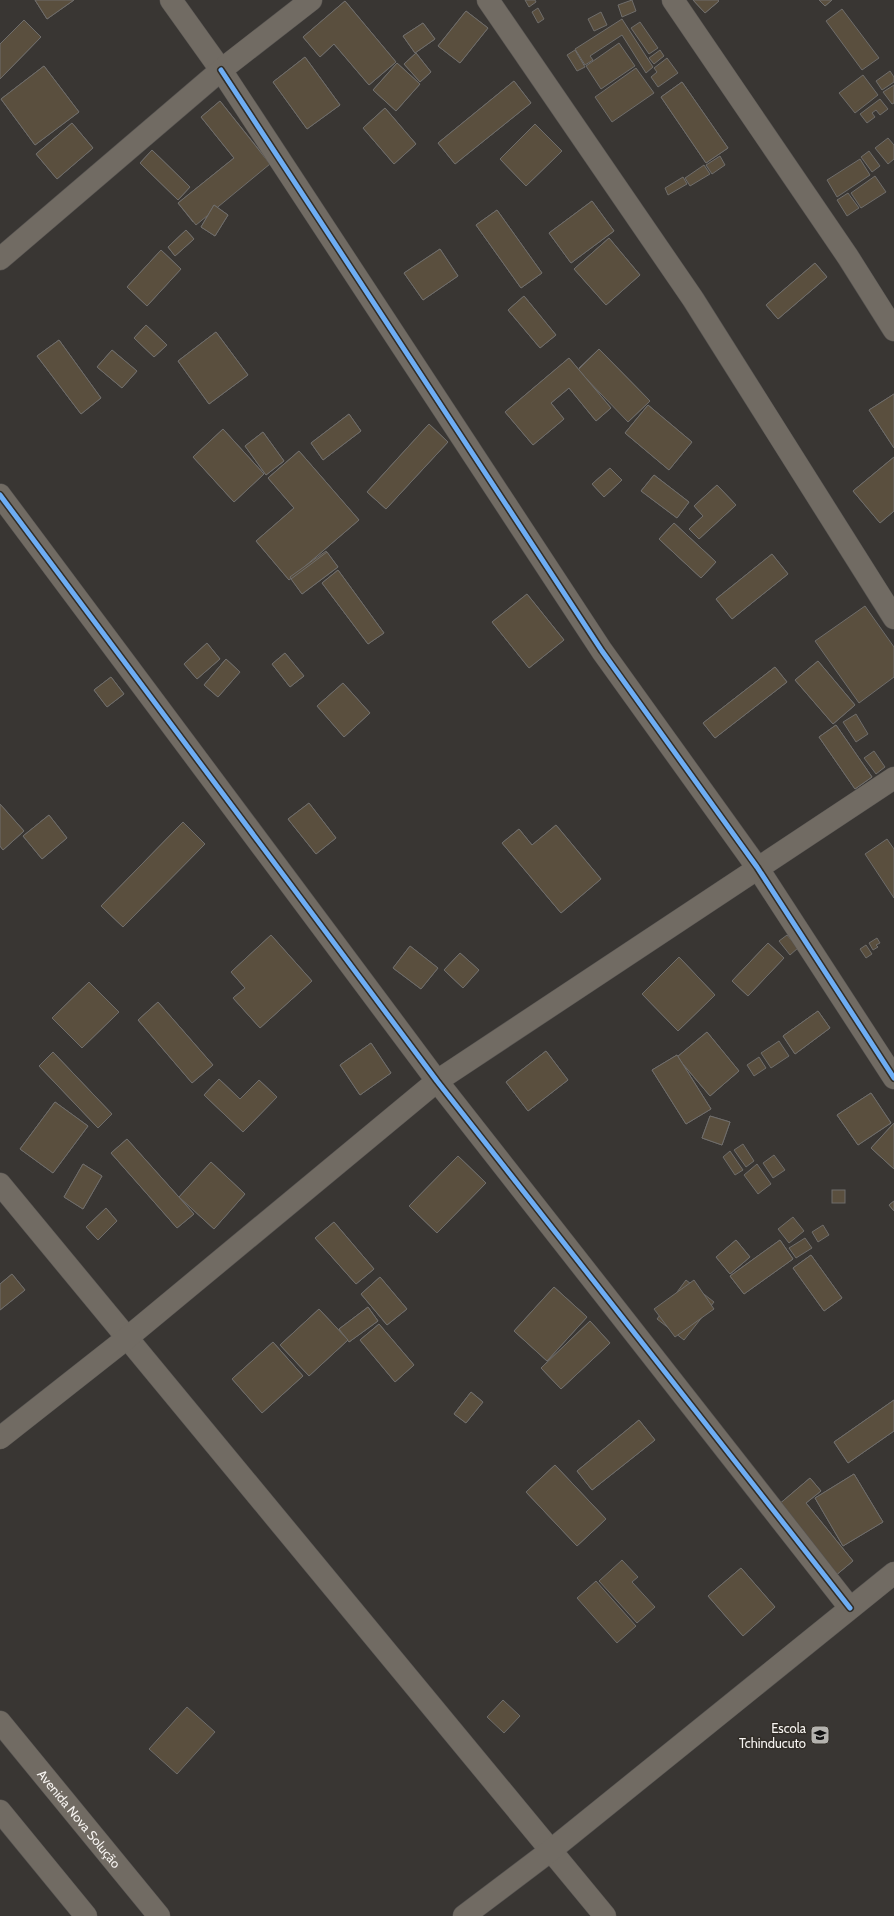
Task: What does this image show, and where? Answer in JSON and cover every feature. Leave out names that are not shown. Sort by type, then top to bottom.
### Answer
[{"type":"street","points":[[171,0],[221,70],[602,651],[757,867],[894,1078]]},
{"type":"street","points":[[0,259],[221,70],[311,0]]},
{"type":"street","points":[[488,0],[693,299],[894,618]]},
{"type":"street","points":[[673,0],[848,257],[894,330]]},
{"type":"street","points":[[0,495],[437,1081],[850,1608]]},
{"type":"street","points":[[0,1438],[127,1338],[437,1081],[757,867],[894,778]]},
{"type":"street","points":[[0,1184],[605,1916]]},
{"type":"street","points":[[464,1916],[550,1851],[894,1573]]},
{"type":"street","name":"Avenida Nova Solução","points":[[0,1722],[159,1916]]},
{"type":"street","points":[[0,1811],[86,1916]]},
{"type":"building","points":[[35,0],[74,0],[47,19]]},
{"type":"building","points":[[35,0],[74,0],[47,19]]},
{"type":"building","points":[[525,0],[535,0],[536,2],[529,7]]},
{"type":"building","points":[[632,0],[636,11],[622,17],[618,5]]},
{"type":"building","points":[[693,0],[718,0],[719,1],[705,13]]},
{"type":"building","points":[[693,0],[718,0],[719,1],[705,13]]},
{"type":"building","points":[[819,0],[832,0],[825,6]]},
{"type":"building","points":[[819,0],[832,0],[825,6]]},
{"type":"building","points":[[345,1],[396,62],[369,85],[334,44],[320,57],[303,37]]},
{"type":"building","points":[[345,1],[396,62],[369,85],[334,44],[320,57],[303,37]]},
{"type":"building","points":[[538,8],[544,19],[538,23],[532,12]]},
{"type":"building","points":[[842,9],[879,58],[862,70],[826,21]]},
{"type":"building","points":[[466,11],[488,28],[460,63],[438,46]]},
{"type":"building","points":[[466,11],[488,28],[460,63],[438,46]]},
{"type":"building","points":[[601,12],[607,25],[594,31],[588,19]]},
{"type":"building","points":[[622,19],[653,67],[646,73],[622,35],[590,56],[593,60],[585,65],[575,49]]},
{"type":"building","points":[[24,20],[41,37],[0,79],[0,44]]},
{"type":"building","points":[[24,20],[41,37],[0,79],[0,44]]},
{"type":"building","points":[[640,22],[658,48],[649,54],[631,28]]},
{"type":"building","points":[[423,23],[435,39],[415,53],[403,36]]},
{"type":"building","points":[[423,23],[435,39],[415,53],[403,36]]},
{"type":"building","points":[[619,43],[635,66],[601,89],[586,66]]},
{"type":"building","points":[[575,50],[585,67],[577,71],[567,55]]},
{"type":"building","points":[[660,50],[664,56],[654,64],[649,58]]},
{"type":"building","points":[[416,53],[431,72],[420,82],[404,64]]},
{"type":"building","points":[[416,53],[431,72],[420,82],[404,64]]},
{"type":"building","points":[[305,57],[340,105],[307,129],[273,82]]},
{"type":"building","points":[[305,57],[340,105],[307,129],[273,82]]},
{"type":"building","points":[[667,58],[678,73],[658,87],[651,77],[657,72],[654,68]]},
{"type":"building","points":[[397,63],[420,84],[396,111],[373,90]]},
{"type":"building","points":[[397,63],[420,84],[396,111],[373,90]]},
{"type":"building","points":[[44,66],[79,112],[35,145],[1,99]]},
{"type":"building","points":[[44,66],[79,112],[35,145],[1,99]]},
{"type":"building","points":[[636,68],[654,93],[612,122],[595,97]]},
{"type":"building","points":[[890,71],[894,77],[894,82],[882,90],[876,81]]},
{"type":"building","points":[[863,75],[878,95],[855,113],[839,93]]},
{"type":"building","points":[[514,81],[531,103],[455,164],[438,143]]},
{"type":"building","points":[[514,81],[531,103],[455,164],[438,143]]},
{"type":"building","points":[[682,82],[728,148],[706,163],[661,97]]},
{"type":"building","points":[[682,82],[728,148],[706,163],[661,97]]},
{"type":"building","points":[[894,85],[894,103],[892,104],[883,92]]},
{"type":"building","points":[[880,99],[888,109],[880,115],[876,110],[872,113],[875,117],[867,123],[860,114]]},
{"type":"building","points":[[220,101],[268,161],[193,222],[178,203],[234,158],[201,117]]},
{"type":"building","points":[[220,101],[270,164],[196,225],[178,203],[234,158],[201,117]]},
{"type":"building","points":[[385,108],[416,144],[394,164],[363,128]]},
{"type":"building","points":[[385,108],[416,144],[394,164],[363,128]]},
{"type":"building","points":[[72,123],[93,148],[57,179],[36,154]]},
{"type":"building","points":[[72,123],[93,148],[57,179],[36,154]]},
{"type":"building","points":[[535,124],[562,151],[526,186],[500,159]]},
{"type":"building","points":[[535,124],[562,151],[526,186],[500,159]]},
{"type":"building","points":[[888,138],[894,145],[894,159],[888,164],[875,148]]},
{"type":"building","points":[[152,150],[190,187],[178,200],[140,163]]},
{"type":"building","points":[[152,150],[190,187],[178,200],[140,163]]},
{"type":"building","points":[[869,151],[880,166],[872,172],[861,157]]},
{"type":"building","points":[[720,156],[725,165],[712,174],[706,165]]},
{"type":"building","points":[[860,159],[870,175],[837,197],[827,180]]},
{"type":"building","points":[[704,165],[710,174],[690,186],[685,178]]},
{"type":"building","points":[[875,176],[886,192],[861,208],[851,193]]},
{"type":"building","points":[[683,177],[687,184],[668,195],[665,188]]},
{"type":"building","points":[[848,193],[859,208],[847,216],[837,200]]},
{"type":"building","points":[[592,201],[614,231],[571,263],[549,233]]},
{"type":"building","points":[[592,201],[614,231],[571,263],[549,233]]},
{"type":"building","points":[[214,205],[228,215],[215,236],[201,227]]},
{"type":"building","points":[[214,205],[228,215],[215,236],[201,227]]},
{"type":"building","points":[[497,210],[542,273],[521,288],[476,225]]},
{"type":"building","points":[[497,210],[542,273],[521,288],[476,225]]},
{"type":"building","points":[[186,230],[194,239],[175,256],[168,247]]},
{"type":"building","points":[[186,230],[194,239],[175,256],[168,247]]},
{"type":"building","points":[[609,238],[640,275],[606,305],[574,269]]},
{"type":"building","points":[[609,238],[640,275],[606,305],[574,269]]},
{"type":"building","points":[[440,249],[458,276],[423,300],[404,273]]},
{"type":"building","points":[[440,249],[458,276],[423,300],[404,273]]},
{"type":"building","points":[[161,250],[181,269],[147,306],[127,287]]},
{"type":"building","points":[[161,250],[181,269],[147,306],[127,287]]},
{"type":"building","points":[[815,263],[827,277],[778,319],[766,305]]},
{"type":"building","points":[[815,263],[827,277],[778,319],[766,305]]},
{"type":"building","points":[[524,296],[556,335],[540,348],[508,310]]},
{"type":"building","points":[[524,296],[556,335],[540,348],[508,310]]},
{"type":"building","points":[[146,325],[167,345],[154,357],[134,338]]},
{"type":"building","points":[[146,325],[167,345],[154,357],[134,338]]},
{"type":"building","points":[[216,332],[248,375],[209,404],[178,361]]},
{"type":"building","points":[[216,332],[248,375],[209,404],[178,361]]},
{"type":"building","points":[[59,340],[101,398],[81,414],[37,356]]},
{"type":"building","points":[[59,340],[101,398],[81,414],[37,356]]},
{"type":"building","points":[[599,349],[650,401],[629,421],[579,368]]},
{"type":"building","points":[[599,349],[650,401],[628,422],[578,370]]},
{"type":"building","points":[[112,350],[137,371],[122,388],[97,367]]},
{"type":"building","points":[[112,350],[137,371],[122,388],[97,367]]},
{"type":"building","points":[[569,358],[611,408],[596,421],[569,388],[551,403],[564,419],[533,445],[505,412]]},
{"type":"building","points":[[569,358],[611,408],[596,421],[569,388],[551,403],[564,419],[533,445],[505,412]]},
{"type":"building","points":[[894,394],[894,448],[869,410]]},
{"type":"building","points":[[894,394],[894,448],[869,410]]},
{"type":"building","points":[[648,405],[692,442],[669,470],[625,433]]},
{"type":"building","points":[[648,405],[692,442],[669,470],[625,433]]},
{"type":"building","points":[[349,414],[361,431],[323,460],[311,443]]},
{"type":"building","points":[[349,414],[361,431],[323,460],[311,443]]},
{"type":"building","points":[[429,424],[448,442],[386,509],[367,492]]},
{"type":"building","points":[[429,424],[448,442],[386,509],[367,492]]},
{"type":"building","points":[[223,429],[264,474],[234,502],[193,457]]},
{"type":"building","points":[[223,429],[264,474],[234,502],[193,457]]},
{"type":"building","points":[[263,432],[284,461],[266,475],[245,446]]},
{"type":"building","points":[[263,432],[284,461],[266,475],[245,446]]},
{"type":"building","points":[[299,451],[359,520],[289,580],[256,541],[294,508],[268,478]]},
{"type":"building","points":[[299,451],[359,520],[289,580],[256,541],[294,508],[268,478]]},
{"type":"building","points":[[894,457],[894,511],[880,523],[853,491]]},
{"type":"building","points":[[894,457],[894,511],[880,523],[853,491]]},
{"type":"building","points":[[610,468],[622,480],[604,497],[592,484]]},
{"type":"building","points":[[610,468],[622,480],[604,497],[592,484]]},
{"type":"building","points":[[654,475],[689,502],[677,518],[641,491]]},
{"type":"building","points":[[654,475],[689,502],[677,518],[641,491]]},
{"type":"building","points":[[717,485],[736,505],[699,539],[689,529],[703,516],[694,506]]},
{"type":"building","points":[[717,485],[736,505],[699,539],[689,529],[703,516],[694,506]]},
{"type":"building","points":[[674,523],[716,562],[701,578],[659,539]]},
{"type":"building","points":[[674,523],[716,562],[701,578],[659,539]]},
{"type":"building","points":[[326,551],[338,567],[302,594],[290,577]]},
{"type":"building","points":[[327,552],[338,567],[302,594],[291,579]]},
{"type":"building","points":[[772,554],[788,574],[732,619],[716,599]]},
{"type":"building","points":[[772,554],[788,574],[732,619],[716,599]]},
{"type":"building","points":[[338,570],[384,633],[368,644],[322,583]]},
{"type":"building","points":[[338,570],[384,633],[368,644],[322,583]]},
{"type":"building","points":[[527,594],[564,640],[529,668],[492,622]]},
{"type":"building","points":[[527,594],[564,640],[529,668],[492,622]]},
{"type":"building","points":[[865,606],[894,647],[894,677],[859,703],[815,641]]},
{"type":"building","points":[[207,643],[220,659],[197,679],[184,664]]},
{"type":"building","points":[[207,643],[220,659],[197,679],[184,664]]},
{"type":"building","points":[[285,653],[304,676],[290,687],[272,664]]},
{"type":"building","points":[[285,653],[304,676],[290,687],[272,664]]},
{"type":"building","points":[[226,659],[240,672],[218,697],[204,685]]},
{"type":"building","points":[[226,659],[240,672],[218,697],[204,685]]},
{"type":"building","points":[[818,661],[855,705],[833,724],[795,680]]},
{"type":"building","points":[[818,661],[855,705],[833,724],[795,680]]},
{"type":"building","points":[[775,667],[787,682],[715,738],[703,723]]},
{"type":"building","points":[[775,667],[787,682],[715,738],[703,723]]},
{"type":"building","points":[[111,677],[124,694],[107,707],[94,690]]},
{"type":"building","points":[[111,677],[124,694],[107,707],[94,690]]},
{"type":"building","points":[[343,683],[370,713],[344,737],[317,706]]},
{"type":"building","points":[[343,683],[370,713],[344,737],[317,706]]},
{"type":"building","points":[[856,714],[868,734],[856,742],[843,722]]},
{"type":"building","points":[[836,725],[872,777],[855,789],[819,737]]},
{"type":"building","points":[[836,725],[872,777],[855,789],[819,737]]},
{"type":"building","points":[[874,751],[885,767],[876,774],[864,758]]},
{"type":"building","points":[[309,803],[336,838],[316,854],[288,819]]},
{"type":"building","points":[[309,803],[336,838],[316,854],[288,819]]},
{"type":"building","points":[[0,804],[24,831],[3,850],[0,846]]},
{"type":"building","points":[[0,804],[24,831],[3,850],[0,846]]},
{"type":"building","points":[[49,815],[67,838],[42,859],[23,836]]},
{"type":"building","points":[[49,815],[67,838],[42,859],[23,836]]},
{"type":"building","points":[[183,822],[205,844],[123,927],[101,906]]},
{"type":"building","points":[[183,822],[205,844],[123,927],[101,906]]},
{"type":"building","points":[[556,825],[601,879],[561,913],[502,843],[519,829],[532,845]]},
{"type":"building","points":[[556,825],[601,879],[561,913],[502,843],[519,829],[532,845]]},
{"type":"building","points":[[887,839],[894,849],[894,898],[865,854]]},
{"type":"building","points":[[271,935],[312,981],[260,1028],[233,998],[245,988],[231,972]]},
{"type":"building","points":[[271,935],[312,981],[260,1028],[233,998],[245,988],[231,972]]},
{"type":"building","points":[[787,935],[798,948],[790,955],[779,941]]},
{"type":"building","points":[[877,938],[880,943],[876,945],[878,947],[873,950],[869,943]]},
{"type":"building","points":[[768,943],[784,958],[748,996],[732,981]]},
{"type":"building","points":[[768,943],[784,958],[748,996],[732,981]]},
{"type":"building","points":[[866,945],[872,954],[866,958],[860,949]]},
{"type":"building","points":[[410,946],[438,968],[421,989],[393,968]]},
{"type":"building","points":[[410,946],[438,968],[421,989],[393,968]]},
{"type":"building","points":[[460,953],[479,970],[463,988],[444,970]]},
{"type":"building","points":[[460,953],[479,970],[463,988],[444,970]]},
{"type":"building","points":[[679,957],[715,995],[678,1031],[642,994]]},
{"type":"building","points":[[679,957],[715,995],[678,1031],[642,994]]},
{"type":"building","points":[[89,982],[119,1012],[82,1048],[52,1018]]},
{"type":"building","points":[[89,982],[119,1012],[82,1048],[52,1018]]},
{"type":"building","points":[[158,1002],[213,1065],[192,1083],[138,1020]]},
{"type":"building","points":[[158,1002],[213,1065],[192,1083],[138,1020]]},
{"type":"building","points":[[818,1011],[830,1028],[795,1054],[783,1036]]},
{"type":"building","points":[[818,1011],[830,1028],[795,1054],[783,1036]]},
{"type":"building","points":[[707,1032],[739,1071],[710,1096],[677,1057]]},
{"type":"building","points":[[707,1032],[739,1071],[710,1096],[677,1057]]},
{"type":"building","points":[[779,1041],[789,1056],[771,1068],[761,1053]]},
{"type":"building","points":[[371,1043],[391,1073],[360,1095],[340,1065]]},
{"type":"building","points":[[371,1043],[391,1073],[360,1095],[340,1065]]},
{"type":"building","points":[[546,1051],[568,1080],[528,1111],[506,1082]]},
{"type":"building","points":[[546,1051],[568,1080],[528,1111],[506,1082]]},
{"type":"building","points":[[53,1052],[112,1114],[98,1128],[39,1066]]},
{"type":"building","points":[[53,1052],[112,1114],[98,1128],[39,1066]]},
{"type":"building","points":[[677,1055],[711,1109],[686,1124],[652,1070]]},
{"type":"building","points":[[677,1055],[711,1109],[686,1124],[652,1070]]},
{"type":"building","points":[[759,1057],[766,1068],[754,1076],[747,1065]]},
{"type":"building","points":[[219,1079],[240,1099],[259,1080],[277,1097],[243,1132],[204,1095]]},
{"type":"building","points":[[219,1079],[240,1099],[259,1080],[277,1097],[243,1132],[204,1095]]},
{"type":"building","points":[[871,1093],[891,1123],[858,1145],[837,1115]]},
{"type":"building","points":[[871,1093],[891,1123],[858,1145],[837,1115]]},
{"type":"building","points":[[55,1102],[88,1126],[53,1173],[20,1149]]},
{"type":"building","points":[[55,1102],[88,1126],[53,1173],[20,1149]]},
{"type":"building","points":[[710,1116],[730,1122],[722,1145],[702,1138]]},
{"type":"building","points":[[710,1116],[730,1122],[722,1145],[702,1138]]},
{"type":"building","points":[[894,1123],[894,1169],[871,1148]]},
{"type":"building","points":[[894,1123],[894,1169],[871,1148]]},
{"type":"building","points":[[127,1139],[194,1214],[177,1228],[111,1153]]},
{"type":"building","points":[[127,1139],[194,1214],[177,1228],[111,1153]]},
{"type":"building","points":[[743,1144],[754,1161],[746,1167],[734,1150]]},
{"type":"building","points":[[730,1151],[743,1170],[735,1175],[723,1157]]},
{"type":"building","points":[[774,1155],[785,1170],[773,1178],[763,1163]]},
{"type":"building","points":[[458,1156],[486,1183],[437,1233],[409,1206]]},
{"type":"building","points":[[458,1156],[486,1183],[437,1233],[409,1206]]},
{"type":"building","points":[[211,1162],[245,1194],[214,1229],[179,1197]]},
{"type":"building","points":[[211,1162],[245,1194],[214,1229],[179,1197]]},
{"type":"building","points":[[83,1164],[102,1176],[83,1209],[64,1197]]},
{"type":"building","points":[[83,1164],[102,1176],[83,1209],[64,1197]]},
{"type":"building","points":[[757,1164],[771,1184],[758,1194],[744,1175]]},
{"type":"building","points":[[832,1190],[845,1190],[845,1203],[832,1203]]},
{"type":"building","points":[[894,1201],[894,1211],[889,1205]]},
{"type":"building","points":[[894,1201],[894,1211],[889,1205]]},
{"type":"building","points":[[106,1208],[117,1221],[98,1240],[86,1227]]},
{"type":"building","points":[[106,1208],[117,1221],[98,1240],[86,1227]]},
{"type":"building","points":[[793,1217],[804,1231],[789,1243],[778,1229]]},
{"type":"building","points":[[334,1222],[374,1269],[356,1284],[315,1238]]},
{"type":"building","points":[[334,1222],[374,1269],[356,1284],[315,1238]]},
{"type":"building","points":[[823,1225],[829,1235],[818,1242],[812,1232]]},
{"type":"building","points":[[805,1238],[812,1248],[796,1258],[789,1248]]},
{"type":"building","points":[[736,1240],[750,1257],[730,1274],[716,1257]]},
{"type":"building","points":[[736,1240],[750,1257],[730,1274],[716,1257]]},
{"type":"building","points":[[780,1240],[793,1259],[744,1294],[730,1276]]},
{"type":"building","points":[[780,1240],[793,1259],[744,1294],[730,1276]]},
{"type":"building","points":[[811,1255],[842,1298],[824,1311],[793,1268]]},
{"type":"building","points":[[811,1255],[842,1298],[824,1311],[793,1268]]},
{"type":"building","points":[[12,1274],[25,1290],[0,1310],[0,1284]]},
{"type":"building","points":[[12,1274],[25,1290],[0,1310],[0,1284]]},
{"type":"building","points":[[380,1277],[407,1309],[387,1325],[361,1294]]},
{"type":"building","points":[[380,1277],[407,1309],[387,1325],[361,1294]]},
{"type":"building","points":[[686,1280],[714,1302],[684,1340],[657,1319]]},
{"type":"building","points":[[694,1280],[714,1309],[675,1337],[654,1309]]},
{"type":"building","points":[[554,1287],[587,1317],[547,1361],[514,1331]]},
{"type":"building","points":[[554,1287],[587,1317],[547,1361],[514,1331]]},
{"type":"building","points":[[368,1307],[378,1321],[349,1342],[339,1329]]},
{"type":"building","points":[[368,1307],[378,1321],[349,1342],[339,1329]]},
{"type":"building","points":[[319,1309],[348,1340],[309,1376],[280,1345]]},
{"type":"building","points":[[319,1309],[348,1340],[309,1376],[280,1345]]},
{"type":"building","points":[[590,1321],[610,1343],[561,1389],[541,1368]]},
{"type":"building","points":[[590,1321],[610,1343],[561,1389],[541,1368]]},
{"type":"building","points":[[379,1324],[414,1365],[395,1382],[360,1340]]},
{"type":"building","points":[[379,1324],[414,1365],[395,1382],[360,1340]]},
{"type":"building","points":[[273,1342],[303,1376],[262,1413],[232,1379]]},
{"type":"building","points":[[273,1342],[303,1376],[262,1413],[232,1379]]},
{"type":"building","points":[[471,1392],[483,1402],[466,1423],[454,1414]]},
{"type":"building","points":[[471,1392],[483,1402],[466,1423],[454,1414]]},
{"type":"building","points":[[894,1400],[894,1431],[848,1463],[834,1442]]},
{"type":"building","points":[[894,1400],[894,1431],[848,1463],[834,1442]]},
{"type":"building","points":[[639,1420],[655,1440],[592,1490],[577,1471]]},
{"type":"building","points":[[639,1420],[655,1440],[592,1490],[577,1471]]},
{"type":"building","points":[[555,1465],[606,1519],[577,1546],[526,1492]]},
{"type":"building","points":[[555,1465],[606,1519],[577,1546],[526,1492]]},
{"type":"building","points":[[854,1474],[883,1522],[843,1546],[815,1498]]},
{"type":"building","points":[[854,1474],[883,1522],[843,1546],[815,1498]]},
{"type":"building","points":[[810,1478],[821,1491],[806,1503],[853,1561],[835,1576],[777,1506]]},
{"type":"building","points":[[810,1478],[821,1491],[806,1503],[853,1561],[835,1576],[777,1506]]},
{"type":"building","points":[[622,1560],[638,1577],[632,1582],[655,1607],[637,1623],[599,1581]]},
{"type":"building","points":[[741,1568],[775,1607],[743,1636],[708,1596]]},
{"type":"building","points":[[741,1568],[775,1607],[743,1636],[708,1596]]},
{"type":"building","points":[[596,1581],[636,1626],[617,1643],[577,1598]]},
{"type":"building","points":[[503,1700],[520,1716],[504,1733],[487,1717]]},
{"type":"building","points":[[187,1707],[215,1732],[177,1774],[149,1749]]},
{"type":"cycle path","points":[[221,70],[602,651],[757,867],[894,1078]]},
{"type":"cycle path","points":[[0,495],[437,1081],[850,1608]]},
{"type":"place","name":"Escola Tchinducuto","points":[[820,1735]]}]
